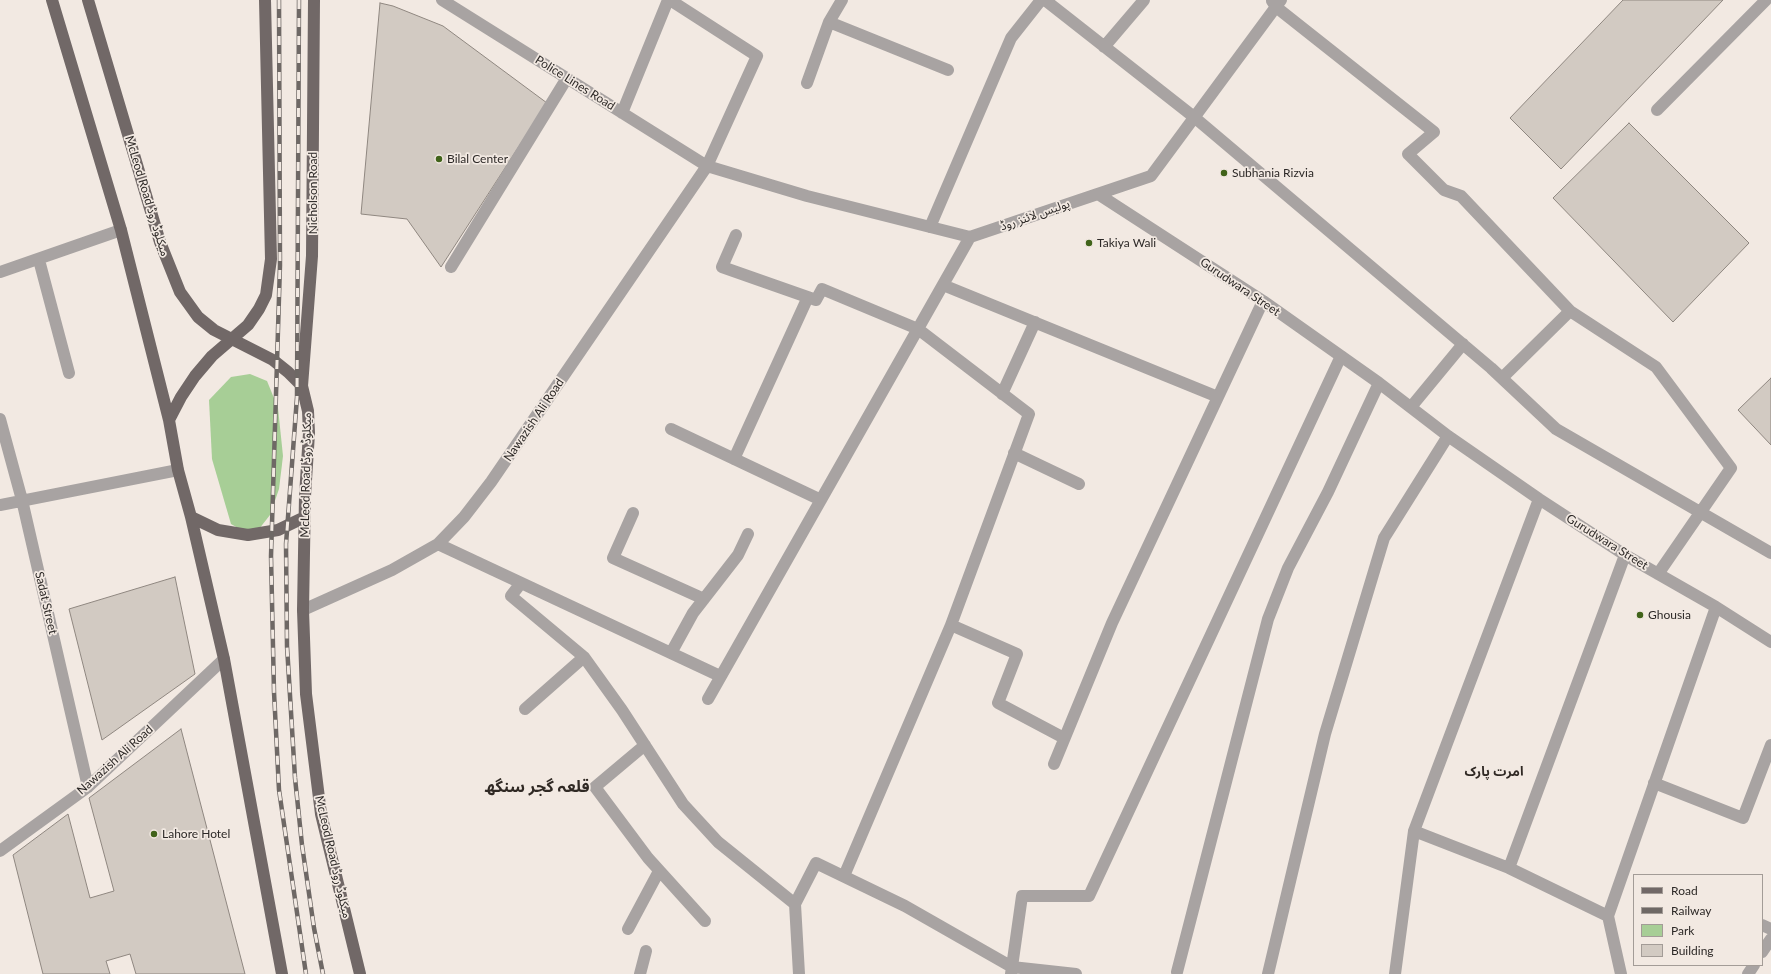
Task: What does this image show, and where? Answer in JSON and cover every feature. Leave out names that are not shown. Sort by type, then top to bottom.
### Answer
[{"type":"main road","points":[[52,0],[121,230],[169,420],[178,470],[191,517],[224,659],[282,974]]},
{"type":"main road","name":"McLeod Road میکلوڈ روڈ","points":[[88,0],[168,264],[180,292],[198,317],[214,330],[273,360],[302,386],[308,411],[303,610],[306,694],[321,814],[360,974]]},
{"type":"main road","points":[[169,420],[180,397],[195,376],[212,356],[248,325],[259,309],[266,295],[271,259],[265,0]]},
{"type":"main road","name":"Nicholson Road","points":[[302,386],[312,256],[314,0]]},
{"type":"main road","points":[[191,517],[218,530],[248,535],[278,530],[305,517]]},
{"type":"street","name":"Police Lines Road","points":[[442,0],[454,3],[567,78],[707,166]]},
{"type":"street","points":[[622,113],[669,0]]},
{"type":"street","name":"Nawazish Ali Road","points":[[303,610],[392,570],[438,544],[464,517],[491,482],[707,166],[757,56],[669,0]]},
{"type":"street","points":[[807,83],[829,22],[842,0]]},
{"type":"street","points":[[930,227],[1011,38],[1041,0]]},
{"type":"street","points":[[1045,0],[1194,117],[1463,344],[1556,428],[1771,553]]},
{"type":"street","points":[[1104,47],[1144,0]]},
{"type":"street","points":[[1657,110],[1766,0]]},
{"type":"street","points":[[1276,2],[1434,132],[1408,154],[1444,190],[1461,196],[1570,311],[1656,367],[1731,468],[1658,574]]},
{"type":"street","name":"پولیس لائنز روڈ","points":[[970,237],[1150,176],[1276,2]]},
{"type":"street","points":[[829,22],[948,70]]},
{"type":"street","points":[[450,267],[567,78]]},
{"type":"street","points":[[707,166],[807,196],[970,237],[708,699]]},
{"type":"street","name":"Gurudwara Street","points":[[1098,194],[1263,301],[1379,383],[1448,436],[1539,499],[1625,555],[1716,607],[1771,642]]},
{"type":"street","points":[[0,272],[39,260],[121,230]]},
{"type":"street","points":[[736,235],[722,267],[816,300],[822,289],[918,328],[1029,414],[951,625],[844,876]]},
{"type":"street","points":[[39,260],[69,373]]},
{"type":"street","points":[[943,285],[1218,397]]},
{"type":"street","points":[[734,459],[808,297]]},
{"type":"street","points":[[1054,764],[1112,622],[1263,301]]},
{"type":"street","points":[[1502,378],[1570,311]]},
{"type":"street","points":[[1002,394],[1035,322]]},
{"type":"street","points":[[1411,407],[1463,344]]},
{"type":"street","points":[[1012,971],[1022,896],[1090,896],[1340,356]]},
{"type":"street","points":[[1177,972],[1268,618],[1288,568],[1328,492],[1379,383]]},
{"type":"street","name":"Sadat Street","points":[[0,420],[22,500],[88,787]]},
{"type":"street","points":[[671,429],[821,500]]},
{"type":"street","points":[[1268,974],[1325,734],[1384,538],[1448,436]]},
{"type":"street","points":[[1014,453],[1079,484]]},
{"type":"street","points":[[0,505],[178,470]]},
{"type":"street","points":[[1395,974],[1414,831],[1539,499]]},
{"type":"street","points":[[633,513],[612,558],[704,599]]},
{"type":"street","points":[[670,653],[693,613],[738,555],[748,534]]},
{"type":"street","points":[[438,544],[720,676]]},
{"type":"street","points":[[1509,868],[1625,555]]},
{"type":"street","points":[[521,583],[511,596],[584,657],[622,710],[683,804],[718,842],[795,904]]},
{"type":"street","points":[[1621,974],[1608,916],[1716,607]]},
{"type":"street","points":[[951,625],[1017,654],[998,703],[1064,738]]},
{"type":"street","points":[[525,709],[584,657]]},
{"type":"street","name":"Nawazish Ali Road","points":[[0,851],[88,787],[224,659]]},
{"type":"street","points":[[645,745],[595,787],[648,858],[705,921]]},
{"type":"street","points":[[1654,783],[1743,818],[1771,745]]},
{"type":"street","points":[[1414,831],[1509,868],[1608,916]]},
{"type":"street","points":[[799,974],[795,904],[816,863],[906,906],[1012,971],[1076,974]]},
{"type":"street","points":[[628,929],[660,871]]},
{"type":"street","points":[[1763,951],[1771,938]]},
{"type":"street","points":[[640,974],[646,951]]},
{"type":"green space","points":[[250,374],[267,381],[278,408],[283,456],[279,489],[270,515],[259,529],[247,533],[231,524],[212,459],[209,400],[231,377]]},
{"type":"building","points":[[1623,0],[1723,0],[1561,169],[1510,118]]},
{"type":"building","name":"Bilal Center","points":[[380,3],[393,6],[443,26],[547,103],[441,267],[407,219],[361,214]]},
{"type":"building","points":[[1629,123],[1749,243],[1673,322],[1553,198]]},
{"type":"building","points":[[1771,378],[1771,445],[1738,410]]},
{"type":"building","points":[[175,577],[195,674],[102,740],[69,609]]},
{"type":"building","name":"Lahore Hotel","points":[[181,729],[245,974],[136,974],[130,954],[106,961],[110,974],[43,974],[13,855],[68,814],[90,898],[114,891],[89,798]]},
{"type":"railway","points":[[279,0],[280,265],[271,556],[274,692],[279,790],[306,974]]},
{"type":"railway","points":[[299,0],[297,397],[286,544],[287,646],[295,778],[302,845],[314,928],[323,974]]},
{"type":"place","name":"Bilal Center","points":[[439,159]]},
{"type":"place","name":"Subhania Rizvia","points":[[1224,173]]},
{"type":"place","name":"Takiya Wali","points":[[1089,243]]},
{"type":"place","name":"Ghousia","points":[[1640,615]]},
{"type":"place","name":"Lahore Hotel","points":[[154,834]]},
{"type":"district","name":"امرت پارک","points":[[1494,772]]},
{"type":"district","name":"قلعہ گجر سنگھ","points":[[537,787]]}]
